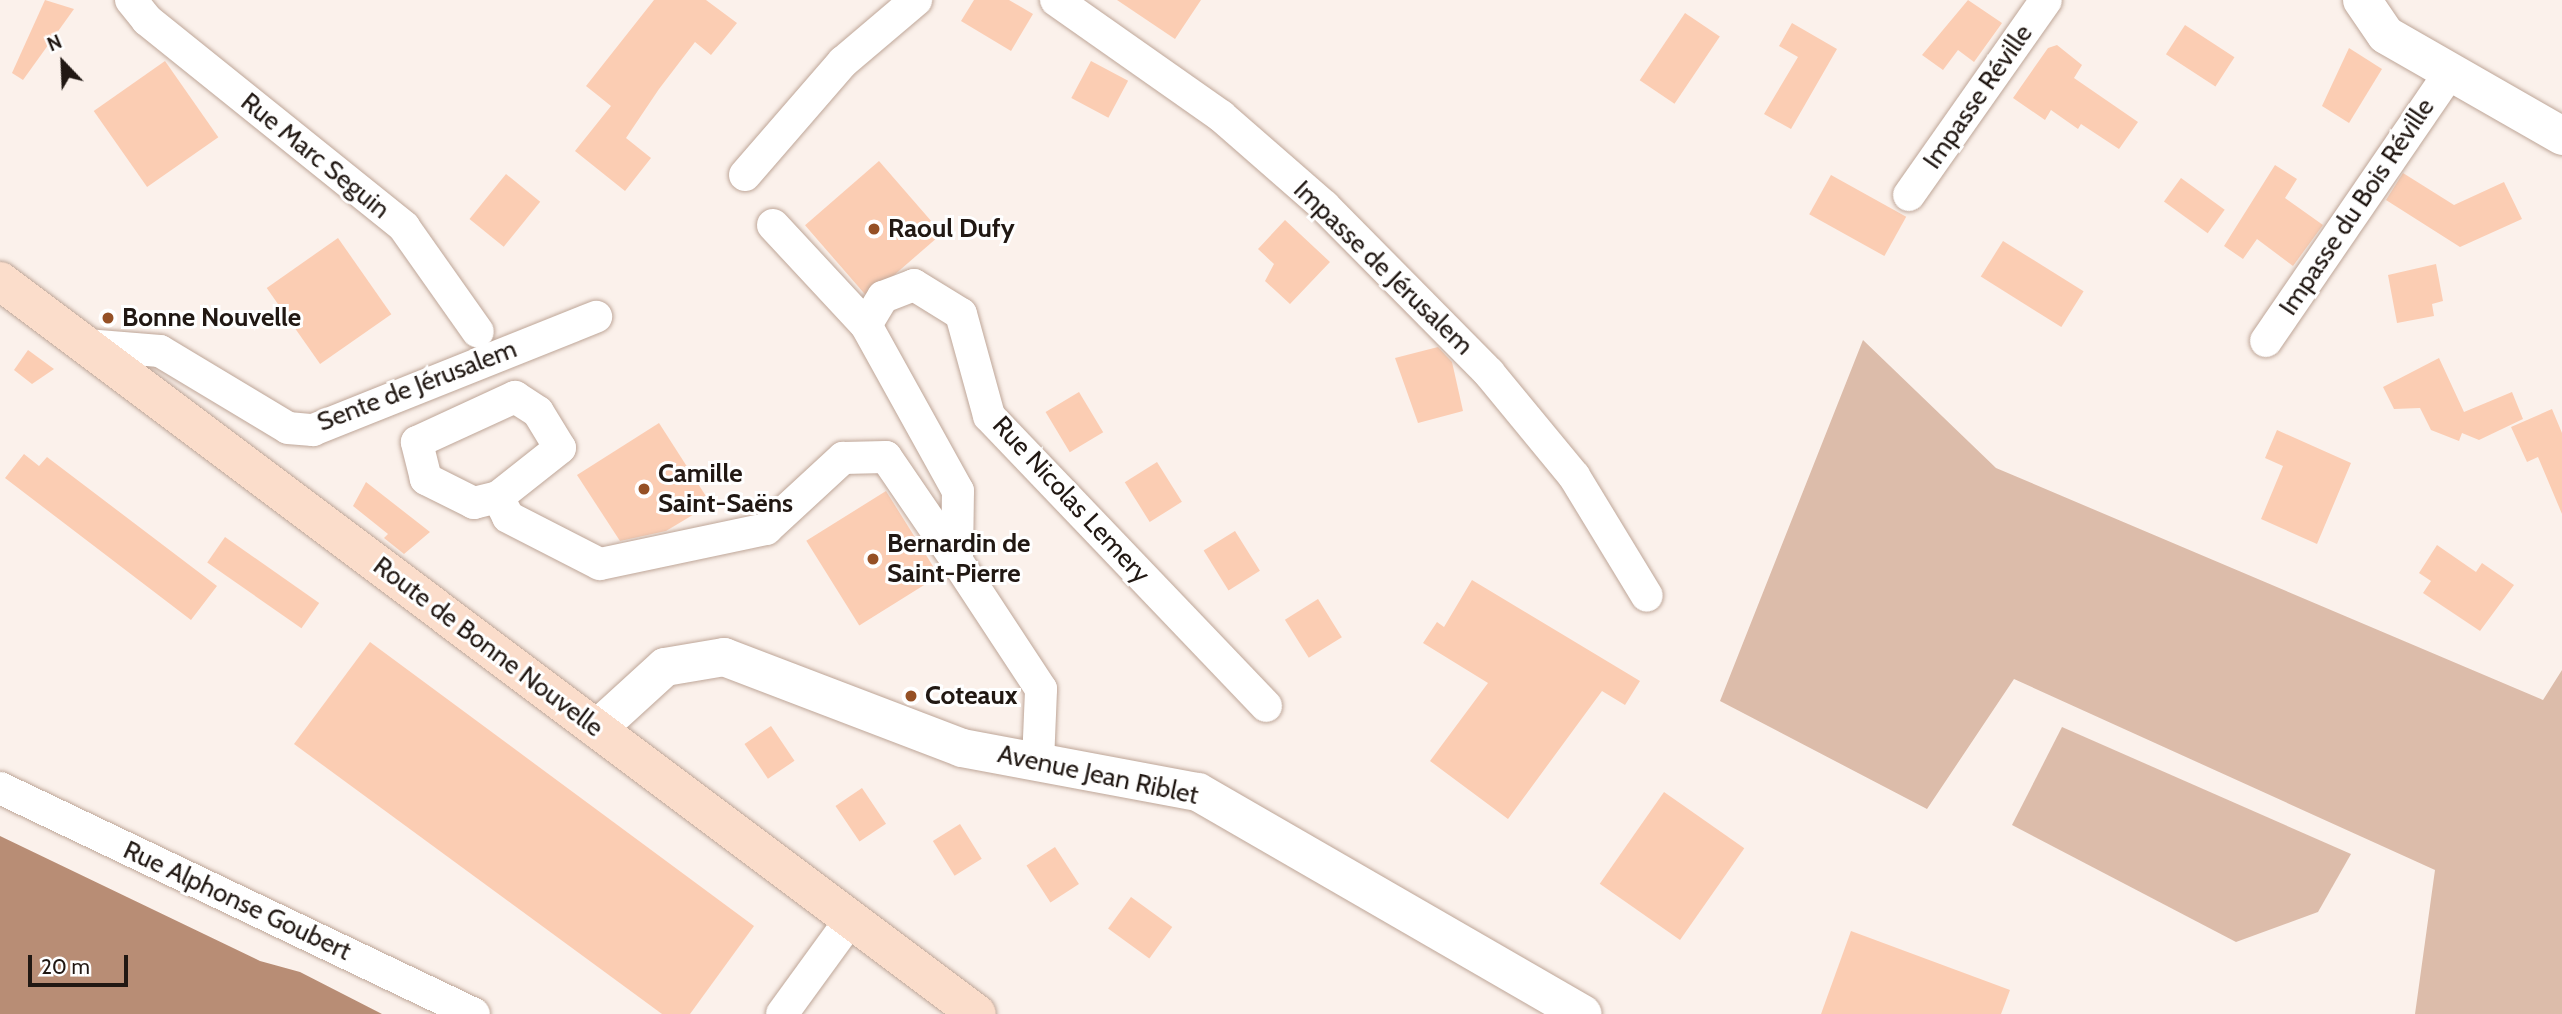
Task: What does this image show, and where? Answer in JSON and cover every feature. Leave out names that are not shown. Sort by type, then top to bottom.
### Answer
[{"type":"main road","name":"Route de Bonne Nouvelle","points":[[0,281],[977,1014]]},
{"type":"street","name":"Rue Marc Seguin","points":[[131,0],[147,20],[404,227],[478,332]]},
{"type":"street","points":[[745,175],[843,62],[916,0]]},
{"type":"street","name":"Impasse de Jérusalem","points":[[1056,0],[1221,116],[1324,206],[1460,343],[1574,476],[1647,596]]},
{"type":"street","name":"Impasse Réville","points":[[1909,195],[2046,0]]},
{"type":"street","points":[[2362,0],[2386,35],[2449,74],[2562,136]]},
{"type":"street","name":"Impasse du Bois Réville","points":[[2266,341],[2449,74]]},
{"type":"street","points":[[773,225],[866,325],[958,491],[957,561]]},
{"type":"street","name":"Rue Nicolas Lemery","points":[[866,325],[883,297],[914,285],[961,314],[989,416],[1266,706]]},
{"type":"street","name":"Sente de Jérusalem","points":[[86,345],[160,351],[288,428],[313,430],[596,317]]},
{"type":"street","points":[[498,497],[508,517],[600,564],[766,529],[843,458],[886,457],[1041,689],[1038,762]]},
{"type":"street","name":"Avenue Jean Riblet","points":[[597,729],[664,667],[724,657],[961,748],[1198,792],[1583,1014]]},
{"type":"street","name":"Rue Alphonse Goubert","points":[[0,788],[474,1014]]},
{"type":"street","points":[[782,1014],[851,919]]},
{"type":"shaded area","points":[[1863,340],[1996,468],[2543,700],[2562,670],[2562,1014],[2415,1014],[2435,870],[2014,679],[1927,809],[1720,701]]},
{"type":"shaded area","points":[[2062,727],[2351,854],[2318,912],[2236,942],[2012,825]]},
{"type":"shaded area","points":[[0,836],[260,961],[300,972],[382,1014],[0,1014]]},
{"type":"building","points":[[45,0],[74,9],[23,80],[12,73]]},
{"type":"building","points":[[654,0],[706,0],[737,23],[711,55],[695,42],[626,138],[651,158],[625,191],[575,151],[611,106],[586,86]]},
{"type":"building","points":[[974,0],[1009,0],[1033,14],[1011,51],[961,21]]},
{"type":"building","points":[[1117,0],[1201,0],[1175,39]]},
{"type":"building","points":[[1968,0],[2002,23],[1974,62],[1958,50],[1943,70],[1922,55]]},
{"type":"building","points":[[1685,13],[1720,36],[1675,104],[1640,80]]},
{"type":"building","points":[[1792,23],[1837,49],[1791,129],[1764,114],[1798,57],[1779,46]]},
{"type":"building","points":[[2185,25],[2234,57],[2215,86],[2166,54]]},
{"type":"building","points":[[2057,45],[2082,65],[2074,78],[2138,122],[2119,149],[2081,124],[2078,129],[2051,110],[2045,120],[2013,98],[2048,48]]},
{"type":"building","points":[[2349,48],[2382,69],[2349,123],[2322,106]]},
{"type":"building","points":[[165,61],[218,137],[147,187],[94,111]]},
{"type":"building","points":[[1091,61],[1128,81],[1108,118],[1071,98]]},
{"type":"building","name":"Raoul Dufy","points":[[879,161],[942,233],[868,298],[805,225]]},
{"type":"building","points":[[2275,165],[2297,179],[2285,198],[2323,225],[2293,266],[2257,239],[2243,259],[2224,246]]},
{"type":"building","points":[[2403,173],[2454,205],[2504,182],[2522,219],[2460,247],[2386,200]]},
{"type":"building","points":[[506,174],[540,202],[504,247],[469,219]]},
{"type":"building","points":[[1831,175],[1906,217],[1884,256],[1809,214]]},
{"type":"building","points":[[2181,178],[2225,210],[2208,233],[2164,201]]},
{"type":"building","points":[[1285,220],[1330,262],[1290,304],[1265,281],[1274,264],[1258,249]]},
{"type":"building","points":[[338,238],[391,314],[320,364],[267,288]]},
{"type":"building","points":[[2003,241],[2084,291],[2061,327],[1981,277]]},
{"type":"building","points":[[2436,264],[2443,301],[2432,304],[2434,316],[2397,323],[2388,275]]},
{"type":"building","points":[[1438,347],[1452,362],[1463,411],[1418,423],[1395,358]]},
{"type":"building","points":[[28,350],[54,369],[32,384],[14,370]]},
{"type":"building","points":[[2439,358],[2464,412],[2512,392],[2523,419],[2479,440],[2462,433],[2459,441],[2431,430],[2420,408],[2394,409],[2383,387]]},
{"type":"building","points":[[1079,392],[1103,432],[1070,452],[1046,412]]},
{"type":"building","points":[[2552,409],[2562,433],[2562,514],[2538,457],[2527,462],[2511,427]]},
{"type":"building","name":"Camille Saint-Saëns","points":[[659,423],[711,504],[666,531],[620,541],[577,475]]},
{"type":"building","points":[[2277,430],[2351,463],[2317,544],[2261,519],[2283,466],[2265,458]]},
{"type":"building","points":[[24,454],[39,466],[47,457],[217,586],[191,620],[5,478]]},
{"type":"building","points":[[1157,462],[1182,502],[1150,522],[1125,482]]},
{"type":"building","points":[[366,482],[430,532],[404,554],[384,538],[388,534],[353,506]]},
{"type":"building","name":"Bernardin de Saint-Pierre","points":[[886,491],[939,576],[859,626],[806,541]]},
{"type":"building","points":[[1235,531],[1260,571],[1229,590],[1204,551]]},
{"type":"building","points":[[225,537],[319,603],[301,628],[207,562]]},
{"type":"building","points":[[2437,545],[2476,572],[2482,563],[2514,585],[2480,631],[2423,593],[2431,581],[2419,573]]},
{"type":"building","points":[[1472,580],[1640,681],[1625,705],[1602,691],[1508,819],[1430,761],[1488,683],[1423,643],[1437,622],[1444,627]]},
{"type":"building","points":[[1318,599],[1342,637],[1309,658],[1285,620]]},
{"type":"building","points":[[370,642],[754,926],[690,1014],[662,1014],[294,744]]},
{"type":"building","points":[[771,726],[794,761],[768,779],[744,744]]},
{"type":"building","points":[[862,788],[886,824],[860,842],[835,806]]},
{"type":"building","points":[[1664,792],[1744,848],[1680,940],[1600,884]]},
{"type":"building","points":[[960,824],[982,859],[955,876],[933,841]]},
{"type":"building","points":[[1055,847],[1079,884],[1050,902],[1026,866]]},
{"type":"building","points":[[1131,897],[1172,927],[1149,959],[1108,929]]},
{"type":"building","points":[[1851,931],[2010,990],[2001,1014],[1821,1014]]},
{"type":"place","name":"Raoul Dufy","points":[[874,229]]},
{"type":"place","name":"Bonne Nouvelle","points":[[108,318]]},
{"type":"place","name":"Camille Saint-Saëns","points":[[644,489]]},
{"type":"place","name":"Bernardin de Saint-Pierre","points":[[873,559]]},
{"type":"place","name":"Coteaux","points":[[911,696]]}]
